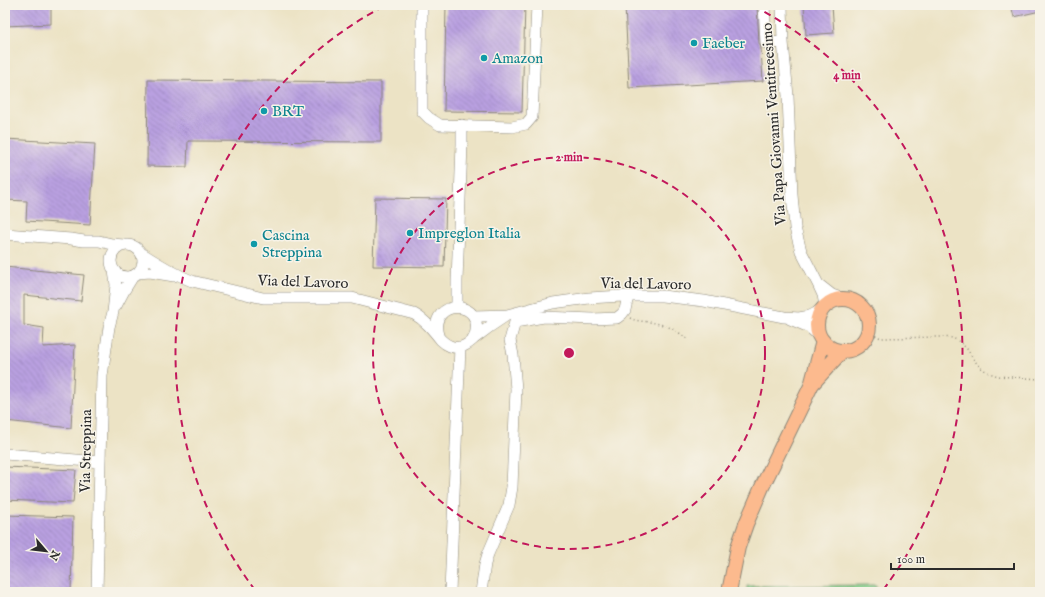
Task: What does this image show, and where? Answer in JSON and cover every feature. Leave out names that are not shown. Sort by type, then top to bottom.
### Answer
[{"type":"main road","points":[[729,592],[738,547],[746,524],[762,487],[811,386],[821,339],[817,325],[818,319],[824,307],[832,301],[844,299],[854,301],[866,312],[869,321],[868,332],[860,345],[853,349],[842,351],[833,349],[821,339]]},
{"type":"main road","points":[[811,386],[842,351]]},
{"type":"street","points":[[422,5],[422,111],[429,118],[440,125],[512,127],[526,124],[532,117],[537,5]]},
{"type":"street","points":[[764,5],[766,43],[783,42]]},
{"type":"street","name":"Via Papa Giovanni Ventitreesimo","points":[[782,5],[795,228],[801,251],[823,295],[824,307]]},
{"type":"street","points":[[457,307],[462,126]]},
{"type":"street","name":"Via del Lavoro","points":[[5,234],[99,241],[134,246],[141,253],[164,267],[192,281],[263,298],[352,298],[414,314],[438,335],[440,339],[452,347],[460,347],[469,344],[474,338],[511,317],[553,303],[589,298],[662,296],[704,301],[784,317],[799,318],[805,318],[824,307]]},
{"type":"street","name":"Via del Lavoro","points":[[84,241],[95,245],[105,253],[110,260],[114,271],[123,277],[128,278],[136,274],[157,273],[185,278]]},
{"type":"street","points":[[110,260],[116,248],[124,245]]},
{"type":"street","points":[[136,274],[143,263],[141,253]]},
{"type":"street","name":"Via Streppina","points":[[114,271],[116,285],[114,312]]},
{"type":"street","name":"Via Streppina","points":[[97,592],[102,376],[109,327],[114,312],[125,289],[136,274]]},
{"type":"street","name":"Via Papa Giovanni Ventitreesimo","points":[[818,284],[832,295],[844,299]]},
{"type":"street","points":[[481,592],[485,564],[509,506],[512,487],[516,389],[510,340],[511,317],[617,318],[625,310],[628,296]]},
{"type":"street","name":"Via del Lavoro","points":[[420,318],[440,317],[450,308],[457,307],[465,308],[474,316],[511,317]]},
{"type":"street","points":[[474,316],[477,323],[477,330],[474,338]]},
{"type":"street","points":[[438,335],[437,323],[440,317]]},
{"type":"street","name":"Via del Lavoro","points":[[784,317],[809,327],[821,339]]},
{"type":"street","points":[[450,592],[460,347]]},
{"type":"street","points":[[5,454],[100,462]]},
{"type":"path","points":[[625,310],[627,315],[633,320],[663,325],[676,331],[687,339]]},
{"type":"path","points":[[868,332],[881,338],[953,338],[960,342],[981,368],[989,373],[998,376],[1040,379]]},
{"type":"green space","points":[[876,585],[876,592],[747,592],[747,586]]},
{"type":"building","points":[[5,5],[51,5],[51,24],[5,26]]},
{"type":"building","name":"Amazon","points":[[446,5],[525,5],[522,112],[444,111]]},
{"type":"building","name":"Faeber","points":[[625,5],[757,5],[763,81],[629,88]]},
{"type":"building","points":[[804,5],[832,5],[834,33],[806,35]]},
{"type":"building","points":[[1011,5],[1040,5],[1040,11],[1014,17]]},
{"type":"building","name":"BRT","points":[[148,80],[381,82],[381,142],[188,141],[187,167],[147,166]]},
{"type":"building","points":[[5,139],[95,144],[90,225],[26,221],[27,201],[5,200]]},
{"type":"building","name":"Impreglon Italia","points":[[375,198],[446,199],[444,267],[373,266]]},
{"type":"building","points":[[5,267],[84,275],[81,301],[24,295],[24,325],[44,328],[43,347],[75,345],[71,428],[5,421]]},
{"type":"building","points":[[5,467],[76,470],[73,503],[5,500]]},
{"type":"building","points":[[5,515],[73,517],[71,592],[5,592]]},
{"type":"place","name":"Faeber","points":[[694,43]]},
{"type":"place","name":"Amazon","points":[[484,58]]},
{"type":"place","name":"BRT","points":[[264,111]]},
{"type":"place","name":"Impreglon Italia","points":[[410,233]]},
{"type":"place","name":"Cascina Streppina","points":[[254,244]]}]
